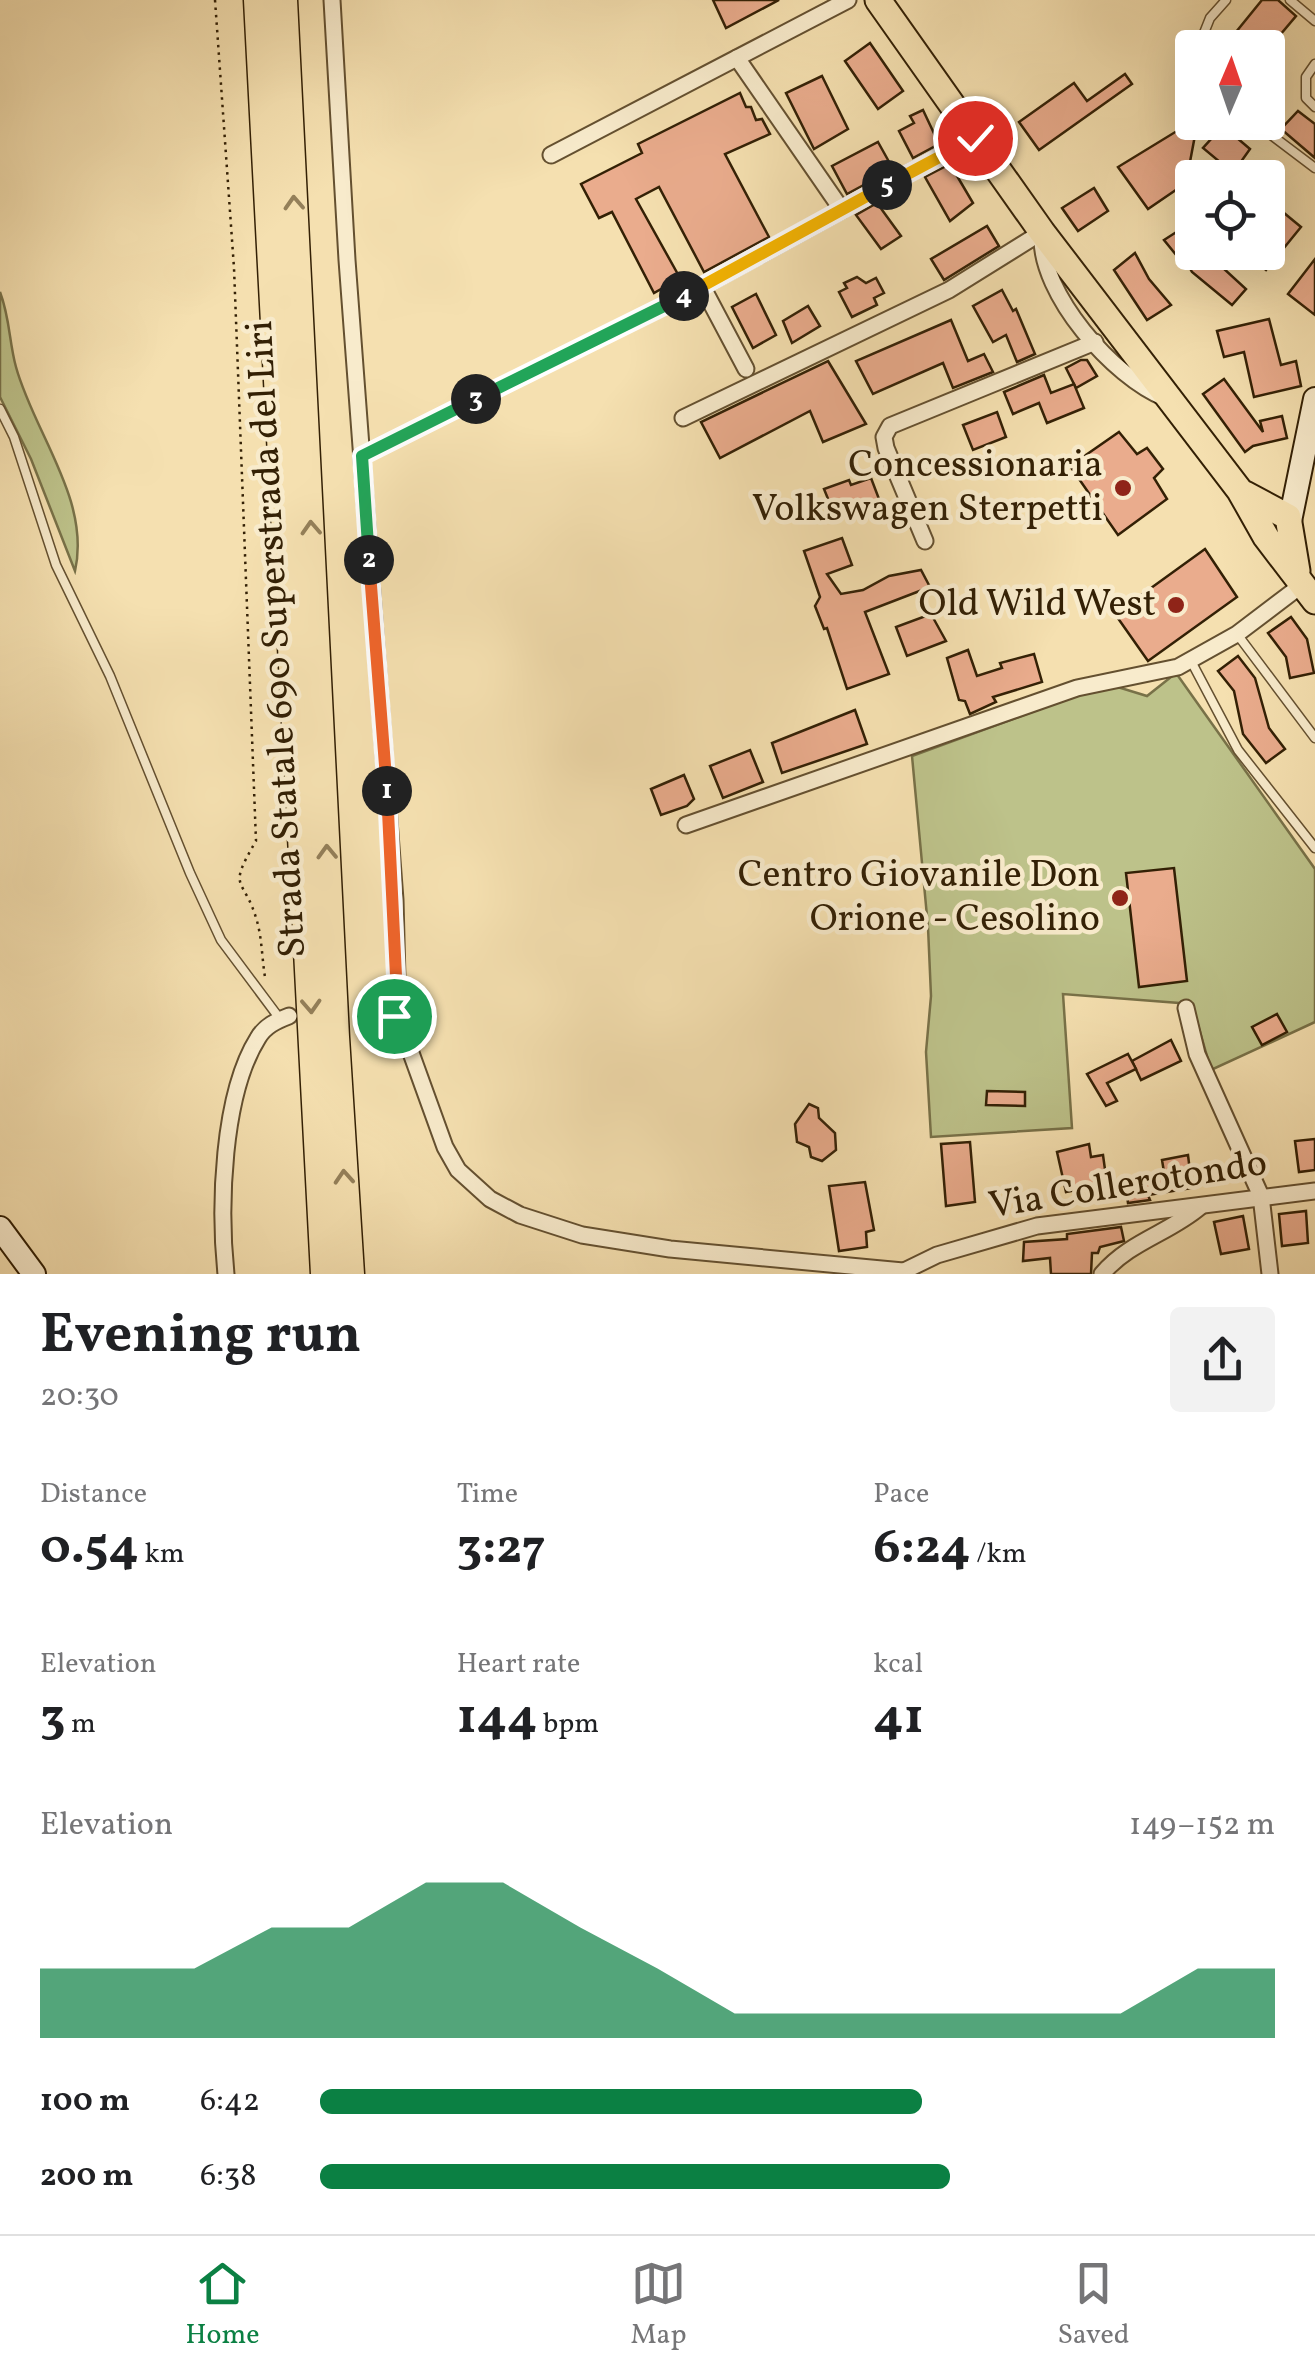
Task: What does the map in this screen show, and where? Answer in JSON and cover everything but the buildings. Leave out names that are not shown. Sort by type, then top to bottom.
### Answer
[{"type":"highway","name":"Strada Statale 690 Superstrada del Liri","points":[[258,0],[324,1274]]},
{"type":"highway","name":"Strada Statale 690 Superstrada del Liri","points":[[282,0],[350,1274]]},
{"type":"main road","points":[[878,0],[1042,232],[1240,492],[1277,524],[1305,587]]},
{"type":"street","points":[[332,0],[395,900],[398,1017],[453,1162],[477,1188],[507,1208],[560,1229],[624,1244],[901,1272]]},
{"type":"street","points":[[551,155],[848,0]]},
{"type":"street","points":[[737,58],[842,210]]},
{"type":"street","points":[[746,368],[696,290],[975,138]]},
{"type":"street","points":[[1042,232],[1048,273],[1067,306],[1128,378],[1170,400]]},
{"type":"street","points":[[683,418],[950,290],[1042,232]]},
{"type":"street","points":[[926,541],[886,448],[884,437],[890,426],[1095,342]]},
{"type":"street","points":[[1277,524],[1296,482],[1315,399]]},
{"type":"street","points":[[686,824],[1077,688],[1154,674],[1191,660],[1305,587]]},
{"type":"street","points":[[1186,1008],[1197,1054],[1261,1196],[1270,1274]]},
{"type":"street","points":[[365,1013],[398,1017]]},
{"type":"street","points":[[226,1274],[222,1210],[236,1101],[258,1037],[284,1017]]},
{"type":"street","name":"Via Collerotondo","points":[[901,1272],[937,1255],[1038,1226],[1315,1191]]},
{"type":"street","points":[[1102,1274],[1132,1247],[1202,1206]]},
{"type":"street","points":[[0,1228],[34,1274]]},
{"type":"lane","points":[[1205,30],[1226,0]]},
{"type":"lane","points":[[1290,0],[1315,22]]},
{"type":"lane","points":[[1315,64],[1306,77],[1306,98],[1315,106]]},
{"type":"lane","points":[[1278,140],[1315,168]]},
{"type":"lane","points":[[0,409],[14,437],[56,564],[110,676],[190,873],[222,940],[269,1005],[284,1017]]},
{"type":"lane","points":[[1236,634],[1315,738]]},
{"type":"lane","points":[[1191,660],[1238,750],[1315,848]]},
{"type":"path","points":[[215,0],[234,268],[256,841],[238,871],[238,883],[256,919],[269,1005]]},
{"type":"path","points":[[362,456],[696,290]]},
{"type":"green space","points":[[0,292],[24,392],[58,467],[75,518],[75,571],[31,459],[0,397]]},
{"type":"green space","name":"Centro Giovanile Don Orione - Cesolino","points":[[1176,673],[1315,869],[1315,1022],[1211,1070],[1192,1004],[1063,994],[1072,1128],[931,1137],[926,1052],[931,996],[928,927],[912,756],[1108,684],[1147,696]]},
{"type":"place","name":"Concessionaria Volkswagen Sterpetti","points":[[1123,488]]},
{"type":"place","name":"Old Wild West","points":[[1176,605]]},
{"type":"place","name":"Centro Giovanile Don Orione - Cesolino","points":[[1120,898]]},
{"type":"route","points":[[394,1016],[398,1017],[396,916],[362,456],[690,293],[975,138]]}]
